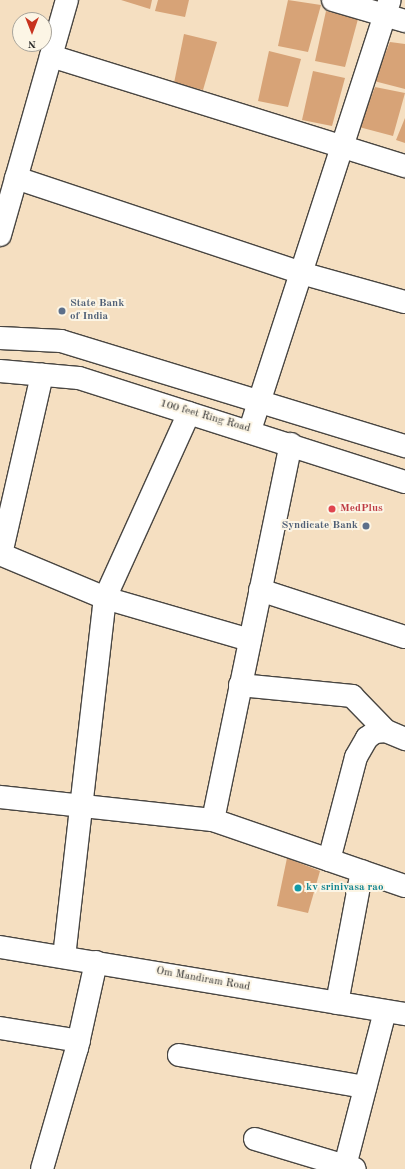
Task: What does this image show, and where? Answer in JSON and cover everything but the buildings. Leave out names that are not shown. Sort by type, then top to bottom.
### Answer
[{"type":"street","points":[[0,235],[67,0]]},
{"type":"street","points":[[250,430],[342,146],[393,12],[333,0]]},
{"type":"street","points":[[51,56],[405,166]]},
{"type":"street","points":[[16,178],[301,273],[405,302]]},
{"type":"street","points":[[0,338],[61,341],[260,400],[405,446]]},
{"type":"street","name":"100 feet Ring Road","points":[[0,371],[79,378],[189,413],[250,430],[405,482]]},
{"type":"street","points":[[42,375],[0,554],[106,598],[250,640]]},
{"type":"street","points":[[64,958],[83,808],[106,598],[189,413]]},
{"type":"street","points":[[213,820],[291,444]]},
{"type":"street","points":[[260,590],[405,637]]},
{"type":"street","points":[[240,685],[352,696],[396,735]]},
{"type":"street","points":[[329,860],[356,757],[367,738],[375,732],[396,735]]},
{"type":"street","points":[[0,797],[83,808],[213,820],[405,886]]},
{"type":"street","points":[[337,1003],[362,871]]},
{"type":"street","name":"Om Mandiram Road","points":[[0,947],[395,1012]]},
{"type":"street","points":[[42,1169],[79,1041],[96,962]]},
{"type":"street","points":[[255,1139],[350,1167],[366,1087],[395,1012]]},
{"type":"street","points":[[0,1028],[79,1041]]},
{"type":"street","points":[[179,1056],[366,1087]]},
{"type":"place","name":"State Bank of India","points":[[62,311]]},
{"type":"place","name":"MedPlus","points":[[332,509]]},
{"type":"place","name":"Syndicate Bank","points":[[366,526]]},
{"type":"place","name":"kv srinivasa rao","points":[[298,888]]}]
